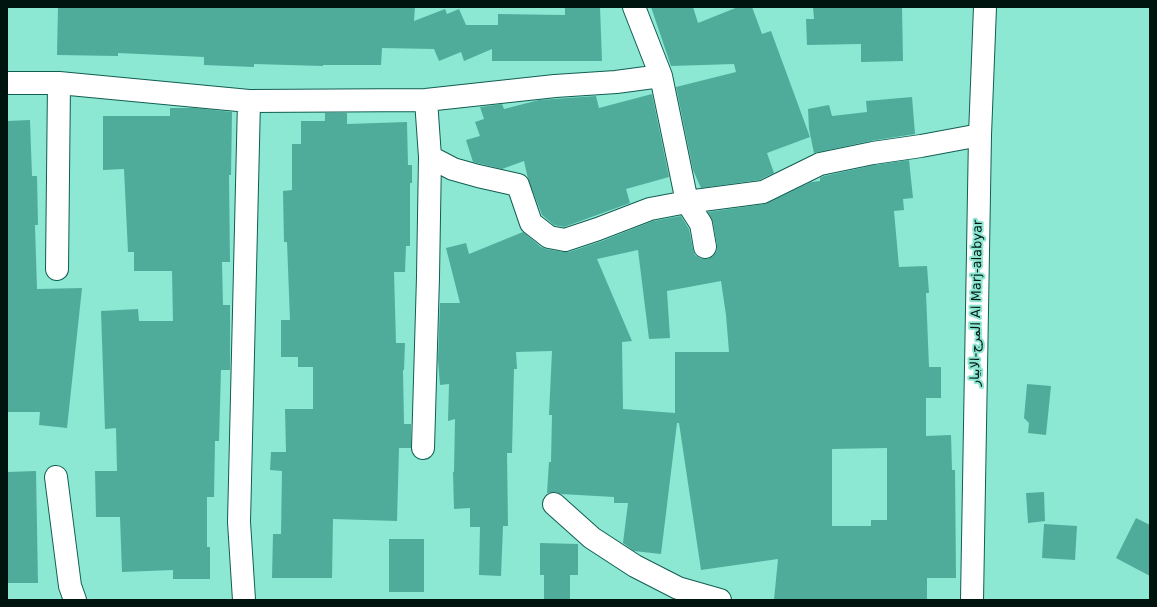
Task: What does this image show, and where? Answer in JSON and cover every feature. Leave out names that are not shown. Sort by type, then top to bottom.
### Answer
[{"type":"street","points":[[634,7],[661,76],[687,202],[701,224],[705,247]]},
{"type":"street","name":"المرج-الابيار Al Marj-alabyar","points":[[972,600],[980,135],[985,7]]},
{"type":"street","points":[[7,83],[59,83],[249,101],[426,100],[555,86],[616,82],[661,76]]},
{"type":"street","points":[[57,269],[59,83]]},
{"type":"street","points":[[423,448],[430,156],[426,100]]},
{"type":"street","points":[[244,600],[239,522],[249,101]]},
{"type":"street","points":[[430,156],[453,169],[518,185],[531,223],[549,237],[565,240],[650,209],[687,202],[763,192],[820,164],[873,153],[980,135]]},
{"type":"street","points":[[56,477],[70,586],[75,600]]},
{"type":"street","points":[[554,504],[592,538],[635,566],[678,588],[720,600]]},
{"type":"building","points":[[58,7],[415,7],[414,21],[445,9],[447,14],[459,9],[466,25],[498,25],[498,14],[565,15],[565,7],[600,7],[602,61],[492,61],[492,49],[464,61],[461,52],[439,61],[434,49],[382,48],[381,65],[323,66],[254,64],[254,67],[204,65],[204,57],[118,53],[118,56],[57,55]]},
{"type":"building","points":[[651,7],[693,7],[698,23],[738,7],[752,7],[762,34],[771,31],[810,137],[767,153],[774,173],[759,180],[701,188],[693,170],[676,87],[736,72],[734,64],[671,66]]},
{"type":"building","points":[[813,7],[902,7],[903,61],[861,62],[861,44],[807,45],[806,19],[814,19]]},
{"type":"building","points":[[652,94],[669,177],[626,189],[630,203],[564,227],[554,225],[542,215],[528,179],[524,161],[502,169],[473,162],[466,140],[480,136],[475,122],[484,119],[480,107],[502,104],[504,109],[539,100],[596,96],[599,108]]},
{"type":"building","points":[[912,97],[915,134],[870,141],[814,153],[809,129],[808,109],[829,105],[832,116],[867,112],[866,101]]},
{"type":"building","points":[[170,108],[195,108],[232,112],[231,175],[229,175],[230,262],[222,262],[223,305],[230,305],[230,370],[221,370],[219,441],[215,441],[214,497],[207,497],[207,547],[210,547],[210,579],[173,579],[173,570],[122,572],[120,517],[96,517],[95,471],[117,471],[116,428],[105,429],[101,311],[138,309],[139,321],[173,321],[172,271],[134,271],[134,252],[128,252],[124,169],[103,170],[103,116],[170,116]]},
{"type":"building","points":[[325,113],[347,113],[347,124],[407,122],[408,165],[412,165],[412,183],[410,183],[410,246],[406,246],[405,272],[394,272],[396,343],[405,343],[403,370],[404,424],[411,424],[411,448],[399,448],[397,521],[333,519],[332,578],[272,578],[273,534],[281,534],[282,471],[270,470],[271,452],[286,452],[285,409],[313,409],[313,367],[298,367],[298,357],[281,357],[281,320],[290,320],[287,242],[284,242],[283,191],[292,190],[292,144],[301,144],[301,121],[325,121]]},
{"type":"building","points":[[30,120],[32,176],[37,176],[38,225],[35,225],[37,289],[82,288],[67,428],[39,425],[40,412],[7,412],[7,121]]},
{"type":"building","points":[[909,160],[913,198],[903,199],[904,210],[894,211],[899,267],[927,266],[929,293],[926,293],[929,367],[941,367],[941,398],[926,398],[926,436],[951,435],[952,470],[955,470],[956,578],[927,578],[927,600],[774,600],[778,559],[701,570],[679,423],[677,423],[661,554],[634,551],[623,543],[628,503],[614,503],[614,497],[561,494],[556,492],[547,493],[549,462],[551,462],[552,415],[549,415],[552,351],[516,352],[517,369],[514,369],[512,453],[507,453],[508,526],[503,526],[501,576],[479,575],[480,527],[470,527],[470,508],[454,509],[453,472],[455,419],[448,421],[449,384],[440,385],[438,360],[440,303],[460,303],[446,248],[466,243],[469,254],[523,232],[541,247],[569,252],[653,221],[681,216],[689,229],[695,255],[701,259],[708,259],[717,251],[717,245],[713,222],[708,212],[765,204],[811,182],[820,181],[820,178],[824,176],[875,165]],"holes":[[[638,250],[649,339],[670,338],[667,291],[721,281],[729,352],[675,352],[675,413],[623,409],[622,342],[632,341],[597,259]],[[887,448],[887,520],[871,520],[871,526],[832,526],[832,449]]]},
{"type":"building","points":[[1027,384],[1051,386],[1046,435],[1028,433],[1029,423],[1024,418]]},
{"type":"building","points":[[36,471],[38,583],[7,583],[7,472]]},
{"type":"building","points":[[1044,492],[1045,521],[1028,523],[1026,493]]},
{"type":"building","points":[[1136,518],[1150,525],[1150,576],[1116,558]]},
{"type":"building","points":[[1044,524],[1077,526],[1075,560],[1042,558]]},
{"type":"building","points":[[389,539],[424,539],[424,592],[389,592]]},
{"type":"building","points":[[540,543],[578,544],[578,575],[570,575],[570,600],[544,600],[544,575],[540,575]]}]
